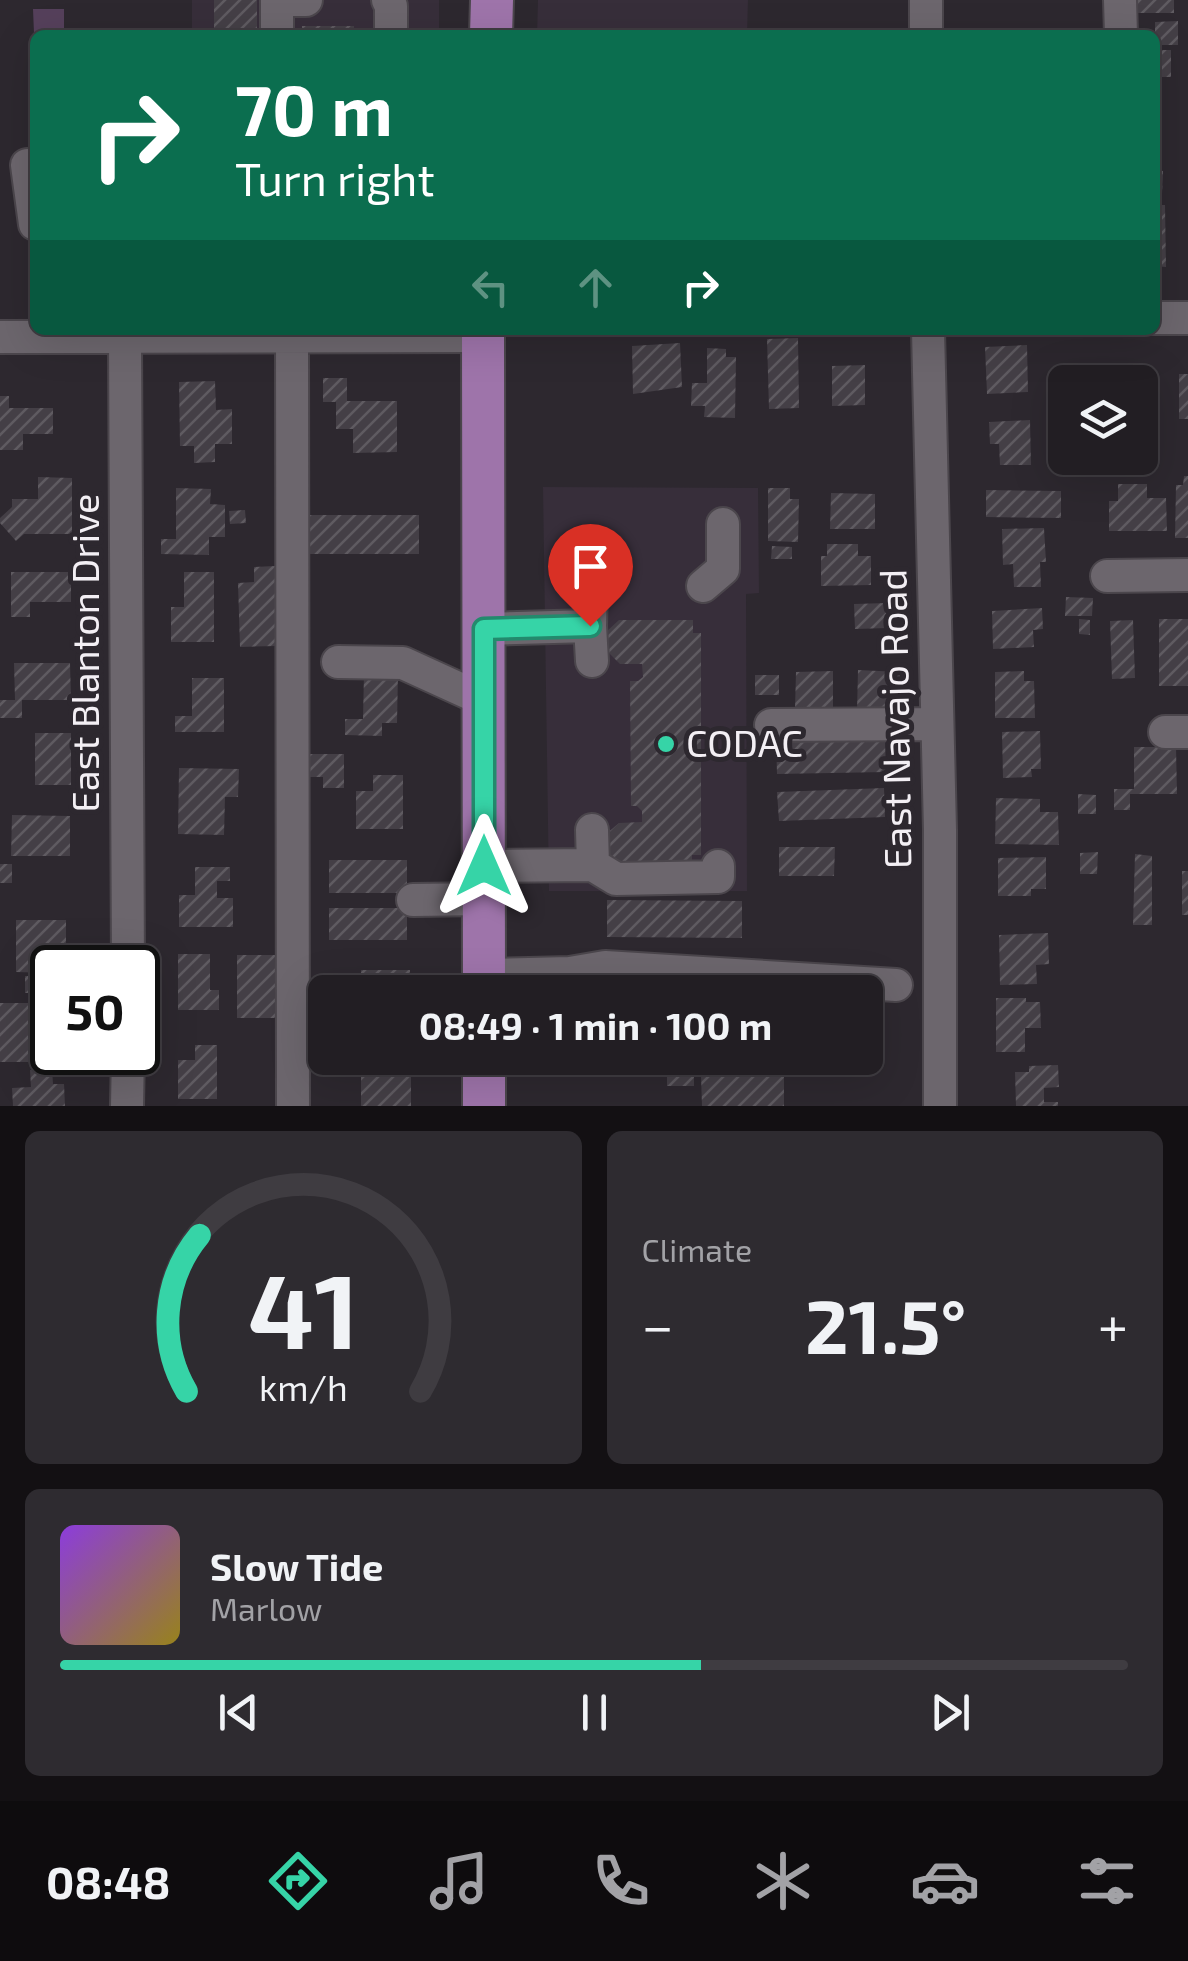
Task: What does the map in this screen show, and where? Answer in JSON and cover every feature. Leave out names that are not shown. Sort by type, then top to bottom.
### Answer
[{"type":"main road","points":[[491,30],[492,0]]},
{"type":"main road","points":[[483,335],[484,975]]},
{"type":"main road","points":[[484,1075],[484,1106]]},
{"type":"street","points":[[278,30],[278,0],[306,0]]},
{"type":"street","points":[[388,0],[391,30]]},
{"type":"street","points":[[926,0],[926,30]]},
{"type":"street","points":[[1120,0],[1120,30]]},
{"type":"street","points":[[27,164],[30,186]]},
{"type":"street","points":[[1160,318],[1188,318]]},
{"type":"street","points":[[0,338],[30,335]]},
{"type":"street","points":[[57,335],[126,339],[340,335]]},
{"type":"street","name":"East Navajo Road","points":[[928,335],[940,1106]]},
{"type":"street","points":[[292,338],[293,1106]]},
{"type":"street","name":"East Blanton Drive","points":[[126,339],[128,945]]},
{"type":"street","points":[[703,586],[724,569],[723,524]]},
{"type":"street","points":[[1107,576],[1188,576]]},
{"type":"street","points":[[591,589],[592,660]]},
{"type":"street","points":[[484,629],[590,626]]},
{"type":"street","points":[[338,662],[403,663],[484,700]]},
{"type":"street","points":[[771,725],[937,724]]},
{"type":"street","points":[[592,830],[593,865]]},
{"type":"street","points":[[413,900],[484,883],[593,865],[616,879],[718,877],[718,866]]},
{"type":"street","points":[[548,975],[605,967],[734,975]]},
{"type":"street","points":[[883,984],[896,985]]},
{"type":"street","points":[[127,1106],[128,1075]]},
{"type":"shaded area","points":[[192,0],[439,0],[439,30],[192,30]]},
{"type":"shaded area","points":[[538,0],[748,0],[747,30],[537,30]]},
{"type":"shaded area","points":[[33,9],[64,9],[64,30],[34,30]]},
{"type":"shaded area","points":[[543,487],[758,488],[759,593],[746,594],[747,891],[549,891]]},
{"type":"building","points":[[214,0],[257,0],[257,30],[214,30]]},
{"type":"building","points":[[1136,0],[1174,0],[1174,13],[1136,13]]},
{"type":"building","points":[[1178,21],[1178,45],[1160,45],[1160,30],[1155,30],[1155,22]]},
{"type":"building","points":[[302,26],[354,26],[354,30],[302,30]]},
{"type":"building","points":[[1160,50],[1171,50],[1171,77],[1160,77]]},
{"type":"building","points":[[1160,205],[1165,205],[1166,267],[1160,266]]},
{"type":"building","points":[[798,338],[799,408],[769,409],[767,339]]},
{"type":"building","points":[[680,343],[682,387],[633,394],[632,346]]},
{"type":"building","points":[[1027,345],[1028,392],[987,394],[985,347]]},
{"type":"building","points":[[707,348],[726,349],[726,357],[736,357],[735,418],[704,417],[705,406],[691,406],[692,383],[707,383]]},
{"type":"building","points":[[865,365],[865,405],[832,406],[832,366]]},
{"type":"building","points":[[1179,374],[1188,374],[1188,419],[1179,419]]},
{"type":"building","points":[[323,378],[347,378],[347,401],[397,401],[397,452],[353,453],[353,429],[336,429],[336,402],[323,402]]},
{"type":"building","points":[[215,381],[216,410],[232,409],[232,444],[215,444],[215,462],[194,463],[194,446],[180,446],[179,382]]},
{"type":"building","points":[[0,396],[9,396],[9,408],[53,408],[53,434],[23,434],[23,450],[0,450]]},
{"type":"building","points":[[1030,420],[1031,465],[1000,465],[999,444],[990,444],[989,422]]},
{"type":"building","points":[[1184,476],[1188,476],[1188,538],[1175,538],[1176,485],[1183,485]]},
{"type":"building","points":[[38,477],[72,478],[72,534],[24,534],[16,541],[0,518],[12,507],[12,499],[38,499]]},
{"type":"building","points":[[1118,484],[1147,484],[1147,498],[1166,498],[1167,531],[1109,531],[1109,501],[1118,501]]},
{"type":"building","points":[[176,488],[211,489],[210,504],[225,505],[225,537],[209,537],[209,555],[161,554],[161,539],[176,539]]},
{"type":"building","points":[[768,488],[790,488],[790,499],[799,499],[798,542],[768,541]]},
{"type":"building","points":[[986,490],[1061,491],[1061,518],[986,517]]},
{"type":"building","points":[[831,493],[875,494],[875,529],[830,529]]},
{"type":"building","points":[[245,510],[246,523],[230,524],[229,511]]},
{"type":"building","points":[[306,515],[419,515],[419,554],[306,554]]},
{"type":"building","points":[[1044,528],[1046,562],[1040,562],[1041,587],[1014,587],[1013,564],[1003,565],[1002,529]]},
{"type":"building","points":[[827,544],[858,544],[858,556],[871,556],[871,585],[821,586],[821,556],[827,556]]},
{"type":"building","points":[[772,546],[792,547],[792,559],[771,559]]},
{"type":"building","points":[[275,566],[277,646],[240,647],[238,583],[254,582],[254,567]]},
{"type":"building","points":[[11,572],[71,572],[71,602],[30,602],[30,617],[11,617]]},
{"type":"building","points":[[184,572],[214,572],[214,642],[171,642],[171,607],[184,607]]},
{"type":"building","points":[[1066,597],[1093,598],[1092,616],[1065,616]]},
{"type":"building","points":[[887,603],[888,628],[855,629],[854,604]]},
{"type":"building","points":[[1042,608],[1043,629],[1033,630],[1034,647],[993,649],[992,611]]},
{"type":"building","points":[[1079,619],[1090,620],[1090,635],[1079,634]]},
{"type":"building","points":[[1159,619],[1188,619],[1188,686],[1159,686]]},
{"type":"building","name":"CODAC","points":[[619,620],[693,620],[693,633],[701,633],[701,855],[692,855],[692,868],[619,868],[605,857],[604,836],[619,823],[642,822],[642,811],[631,806],[630,681],[643,677],[642,664],[620,664],[607,651],[606,632]]},
{"type":"building","points":[[1133,620],[1135,678],[1112,679],[1110,621]]},
{"type":"building","points":[[14,663],[70,663],[71,700],[22,700],[22,718],[0,718],[0,700],[15,700]]},
{"type":"building","points":[[858,670],[900,672],[899,712],[857,711]]},
{"type":"building","points":[[833,671],[833,708],[795,709],[796,672]]},
{"type":"building","points":[[1024,671],[1024,681],[1034,681],[1035,718],[995,718],[995,672]]},
{"type":"building","points":[[364,673],[398,673],[397,723],[382,723],[382,736],[345,735],[345,719],[363,719]]},
{"type":"building","points":[[755,675],[779,675],[779,695],[755,695]]},
{"type":"building","points":[[192,678],[224,678],[224,732],[175,732],[175,716],[192,716]]},
{"type":"building","points":[[1040,731],[1041,769],[1031,769],[1032,777],[1003,778],[1002,732]]},
{"type":"building","points":[[35,733],[71,733],[71,785],[35,785]]},
{"type":"building","points":[[885,737],[886,772],[777,774],[776,738]]},
{"type":"building","points":[[1134,747],[1176,747],[1177,794],[1130,794],[1130,810],[1114,810],[1114,789],[1134,789]]},
{"type":"building","points":[[309,754],[344,754],[344,788],[323,788],[323,777],[309,777]]},
{"type":"building","points":[[179,768],[239,769],[238,797],[225,797],[224,835],[178,834]]},
{"type":"building","points":[[373,775],[403,775],[403,829],[356,829],[356,791],[373,791]]},
{"type":"building","points":[[884,788],[885,817],[779,821],[777,792]]},
{"type":"building","points":[[1078,794],[1096,795],[1096,814],[1078,814]]},
{"type":"building","points":[[996,798],[1040,799],[1040,812],[1058,812],[1059,845],[995,844]]},
{"type":"building","points":[[12,815],[70,816],[70,856],[11,856]]},
{"type":"building","points":[[779,847],[835,847],[834,876],[779,876]]},
{"type":"building","points":[[1098,852],[1097,874],[1080,874],[1080,853]]},
{"type":"building","points":[[1135,854],[1152,856],[1152,925],[1133,925]]},
{"type":"building","points":[[1046,857],[1046,889],[1031,889],[1031,896],[998,896],[998,858]]},
{"type":"building","points":[[329,860],[407,860],[407,893],[329,893]]},
{"type":"building","points":[[0,864],[12,864],[12,883],[0,883]]},
{"type":"building","points":[[195,867],[230,867],[230,881],[217,881],[217,898],[233,898],[233,927],[179,927],[179,895],[195,895]]},
{"type":"building","points":[[1182,871],[1188,871],[1188,915],[1182,915]]},
{"type":"building","points":[[607,900],[742,901],[742,938],[607,937]]},
{"type":"building","points":[[329,908],[407,908],[407,940],[329,940]]},
{"type":"building","points":[[16,920],[66,920],[66,945],[30,945],[30,972],[16,972]]},
{"type":"building","points":[[1048,933],[1049,964],[1036,965],[1037,984],[1000,985],[999,935]]},
{"type":"building","points":[[178,954],[210,954],[210,990],[219,990],[219,1010],[178,1010]]},
{"type":"building","points":[[237,955],[277,955],[277,1018],[237,1018]]},
{"type":"building","points":[[361,970],[410,970],[410,975],[361,975]]},
{"type":"building","points":[[25,976],[30,976],[30,993],[25,993]]},
{"type":"building","points":[[996,998],[1040,1002],[1041,1028],[1025,1028],[1025,1052],[996,1052]]},
{"type":"building","points":[[0,1003],[30,1003],[30,1062],[0,1062]]},
{"type":"building","points":[[195,1045],[217,1045],[217,1099],[178,1099],[178,1060],[195,1060]]},
{"type":"building","points":[[1058,1065],[1059,1087],[1044,1088],[1044,1102],[1058,1102],[1058,1106],[1016,1106],[1015,1072],[1029,1072],[1029,1066]]},
{"type":"building","points":[[30,1075],[52,1075],[53,1084],[64,1084],[65,1106],[13,1106],[12,1088],[31,1087]]},
{"type":"building","points":[[361,1075],[411,1076],[411,1106],[361,1106]]},
{"type":"building","points":[[667,1075],[784,1075],[784,1106],[702,1106],[701,1076],[694,1076],[694,1086],[667,1086]]},
{"type":"place","name":"CODAC","points":[[666,744]]},
{"type":"route","points":[[484,866],[484,629],[590,626]]}]
